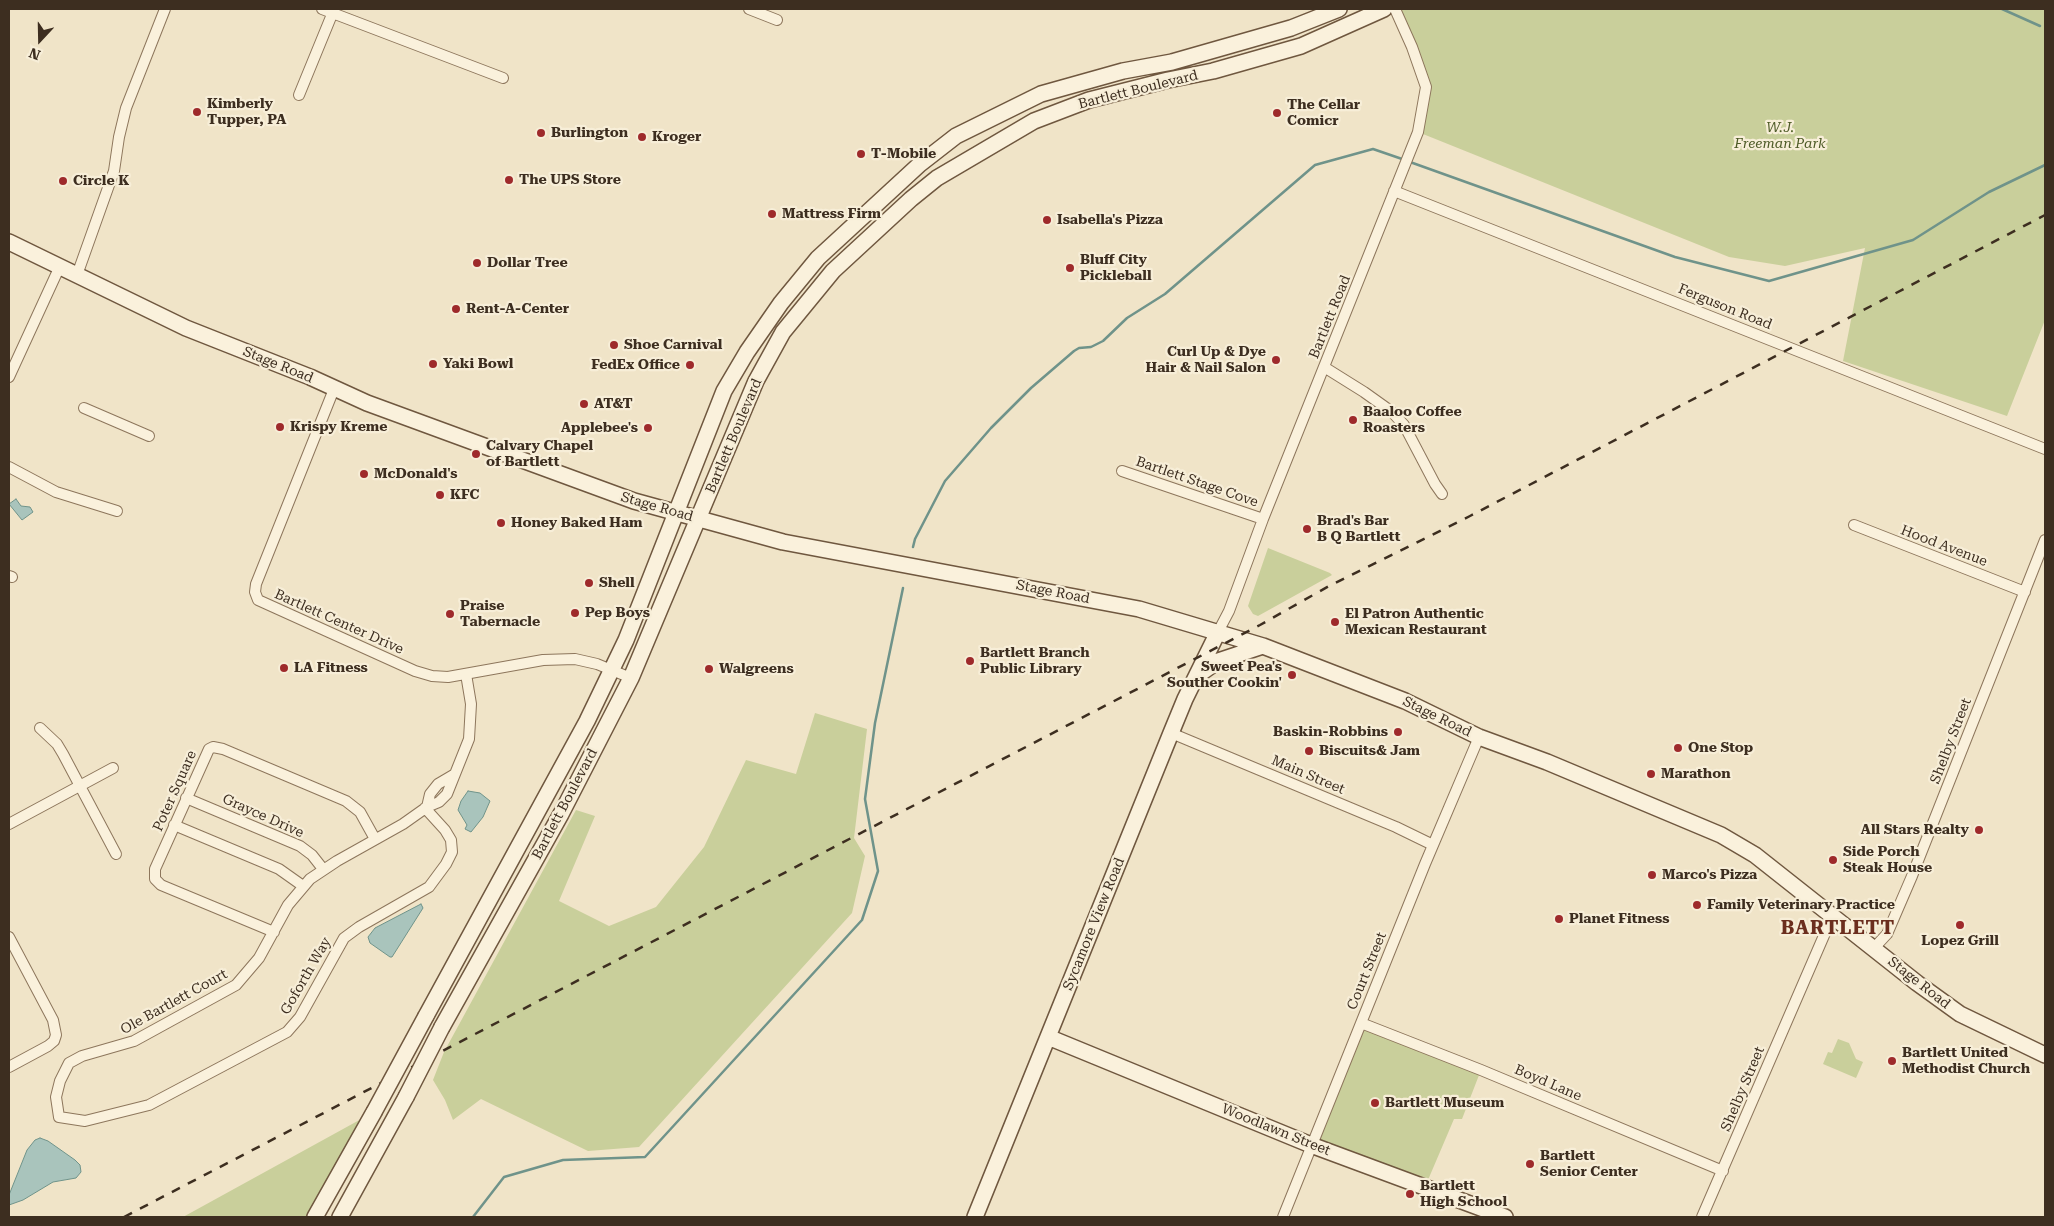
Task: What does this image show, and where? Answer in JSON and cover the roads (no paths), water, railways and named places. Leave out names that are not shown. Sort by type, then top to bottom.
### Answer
[{"type":"main road","name":"Bartlett Boulevard","points":[[315,1217],[587,721],[632,627],[724,391],[776,309],[818,258],[920,164],[956,136],[1041,94],[1123,71],[1172,62],[1291,28],[1339,9]]},
{"type":"main road","name":"Bartlett Boulevard","points":[[340,1217],[442,1027],[561,814],[631,678],[761,372],[783,332],[833,271],[911,199],[938,178],[1034,122],[1089,100],[1213,71],[1301,46],[1384,9]]},
{"type":"main road","points":[[1291,28],[1301,46]]},
{"type":"main road","points":[[1123,71],[1129,90]]},
{"type":"main road","name":"Stage Road","points":[[9,242],[186,328],[310,377],[334,389],[499,453],[634,501],[783,542],[1139,609],[1263,646],[1406,701],[1479,737],[1546,762],[1721,835],[1755,856],[1917,983],[1960,1014],[2045,1055]]},
{"type":"main road","name":"Sycamore View Road","points":[[975,1217],[1171,732],[1218,632]]},
{"type":"main road","points":[[1197,676],[1218,661],[1263,646]]},
{"type":"main road","name":"Woodlawn Street","points":[[1048,1037],[1311,1145],[1505,1217]]},
{"type":"street","points":[[77,275],[114,172],[119,137],[126,108],[165,9]]},
{"type":"street","points":[[322,9],[503,78]]},
{"type":"street","points":[[749,9],[777,20]]},
{"type":"street","name":"Bartlett Road","points":[[1218,632],[1229,611],[1263,519],[1418,132],[1426,87],[1412,47],[1395,9]]},
{"type":"street","points":[[299,95],[333,12]]},
{"type":"street","name":"Ferguson Road","points":[[1394,191],[2045,449]]},
{"type":"street","points":[[9,374],[60,266]]},
{"type":"street","points":[[1324,367],[1392,412],[1404,425],[1434,484],[1442,494]]},
{"type":"street","name":"Bartlett Center Drive","points":[[334,389],[256,584],[256,598],[261,603],[415,671],[442,677],[543,660],[576,659],[612,669],[631,678]]},
{"type":"street","points":[[84,408],[149,436]]},
{"type":"street","points":[[9,467],[56,492],[117,512]]},
{"type":"street","name":"Bartlett Stage Cove","points":[[1122,471],[1263,519]]},
{"type":"street","name":"Hood Avenue","points":[[1854,525],[2025,592]]},
{"type":"street","name":"Shelby Street","points":[[1874,948],[1887,934],[1912,876],[2045,540]]},
{"type":"street","name":"Ole Bartlett Court","points":[[60,1118],[56,1097],[60,1080],[69,1063],[82,1056],[134,1041],[230,989],[254,967],[288,905],[303,886],[323,869],[414,817],[426,808],[430,794],[438,784],[455,774],[466,749],[470,732],[471,704],[466,674]]},
{"type":"street","points":[[40,728],[57,744],[81,785],[116,854]]},
{"type":"street","name":"Main Street","points":[[1171,732],[1396,827],[1433,845]]},
{"type":"street","name":"Court Street","points":[[1283,1217],[1433,845],[1479,737]]},
{"type":"street","name":"Poter Square","points":[[274,932],[156,881],[155,869],[206,752],[213,746],[217,747],[346,800],[360,812],[375,840]]},
{"type":"street","points":[[9,824],[113,768]]},
{"type":"street","name":"Grayce Drive","points":[[186,798],[300,846],[312,855],[323,869]]},
{"type":"street","name":"Goforth Way","points":[[60,1118],[84,1122],[150,1105],[287,1032],[300,1018],[344,938],[358,927],[422,892],[432,883],[446,864],[452,852],[451,840],[426,808]]},
{"type":"street","points":[[174,825],[279,869],[289,874],[303,886]]},
{"type":"street","name":"Shelby Street","points":[[1702,1217],[1832,917]]},
{"type":"street","points":[[9,937],[53,1020],[55,1028],[54,1041],[9,1067]]},
{"type":"street","name":"Boyd Lane","points":[[1361,1023],[1481,1070],[1723,1171]]},
{"type":"water","points":[[16,499],[21,506],[30,507],[33,512],[22,520],[9,504]]},
{"type":"water","points":[[468,791],[480,793],[490,801],[483,817],[471,832],[465,829],[467,825],[458,810],[461,801]]},
{"type":"water","points":[[421,904],[423,908],[392,957],[370,943],[368,937],[375,928]]},
{"type":"water","points":[[40,1138],[48,1141],[75,1160],[80,1165],[81,1172],[76,1178],[53,1182],[23,1200],[9,1205],[9,1195],[27,1150],[35,1140]]},
{"type":"waterway","points":[[2002,9],[2040,26]]},
{"type":"waterway","points":[[913,547],[915,539],[945,481],[991,428],[1031,388],[1074,351],[1079,348],[1091,347],[1103,341],[1127,318],[1165,294],[1315,165],[1373,149],[1405,160]]},
{"type":"waterway","points":[[1410,162],[1675,257],[1769,281],[1913,240],[1989,192],[2045,165]]},
{"type":"waterway","points":[[473,1217],[504,1177],[563,1160],[645,1157],[862,920],[878,871],[865,799],[875,723],[903,588]]},
{"type":"railway","points":[[124,1217],[1260,625],[1329,586],[1470,516],[2045,215]]},
{"type":"place","name":"Kimberly Tupper, PA","points":[[197,112]]},
{"type":"place","name":"The Cellar Comicr","points":[[1277,113]]},
{"type":"place","name":"Burlington","points":[[541,133]]},
{"type":"place","name":"Kroger","points":[[642,137]]},
{"type":"place","name":"T-Mobile","points":[[861,154]]},
{"type":"place","name":"The UPS Store","points":[[509,180]]},
{"type":"place","name":"Circle K","points":[[63,181]]},
{"type":"place","name":"Mattress Firm","points":[[772,214]]},
{"type":"place","name":"Isabella's Pizza","points":[[1047,220]]},
{"type":"place","name":"Dollar Tree","points":[[477,263]]},
{"type":"place","name":"Bluff City Pickleball","points":[[1070,268]]},
{"type":"place","name":"Rent-A-Center","points":[[456,309]]},
{"type":"place","name":"Shoe Carnival","points":[[614,345]]},
{"type":"place","name":"Curl Up & Dye Hair & Nail Salon","points":[[1276,360]]},
{"type":"place","name":"Yaki Bowl","points":[[433,364]]},
{"type":"place","name":"FedEx Office","points":[[690,365]]},
{"type":"place","name":"AT&T","points":[[584,404]]},
{"type":"place","name":"Baaloo Coffee Roasters","points":[[1353,420]]},
{"type":"place","name":"Krispy Kreme","points":[[280,427]]},
{"type":"place","name":"Applebee's","points":[[648,428]]},
{"type":"place","name":"Calvary Chapel of Bartlett","points":[[476,454]]},
{"type":"place","name":"McDonald's","points":[[364,474]]},
{"type":"place","name":"KFC","points":[[440,495]]},
{"type":"place","name":"Honey Baked Ham","points":[[501,523]]},
{"type":"place","name":"Brad's Bar B Q Bartlett","points":[[1307,529]]},
{"type":"place","name":"Shell","points":[[589,583]]},
{"type":"place","name":"Pep Boys","points":[[575,613]]},
{"type":"place","name":"Praise Tabernacle","points":[[450,614]]},
{"type":"place","name":"El Patron Authentic Mexican Restaurant","points":[[1335,622]]},
{"type":"place","name":"Bartlett Branch Public Library","points":[[970,661]]},
{"type":"place","name":"LA Fitness","points":[[284,668]]},
{"type":"place","name":"Walgreens","points":[[709,669]]},
{"type":"place","name":"Sweet Pea's Souther Cookin'","points":[[1292,675]]},
{"type":"place","name":"Baskin-Robbins","points":[[1398,732]]},
{"type":"place","name":"One Stop","points":[[1678,748]]},
{"type":"place","name":"Biscuits& Jam","points":[[1309,751]]},
{"type":"place","name":"Marathon","points":[[1651,774]]},
{"type":"place","name":"All Stars Realty","points":[[1979,830]]},
{"type":"place","name":"Side Porch Steak House","points":[[1833,860]]},
{"type":"place","name":"Marco's Pizza","points":[[1652,875]]},
{"type":"place","name":"Family Veterinary Practice","points":[[1697,905]]},
{"type":"place","name":"Planet Fitness","points":[[1559,919]]},
{"type":"place","name":"Lopez Grill","points":[[1960,925]]},
{"type":"place","name":"Bartlett United Methodist Church","points":[[1892,1061]]},
{"type":"place","name":"Bartlett Museum","points":[[1375,1103]]},
{"type":"place","name":"Bartlett Senior Center","points":[[1530,1164]]},
{"type":"place","name":"Bartlett High School","points":[[1410,1194]]},
{"type":"district","name":"BARTLETT","points":[[1838,928]]},
{"type":"park label","name":"W.J. Freeman Park","points":[[1780,136]]}]
